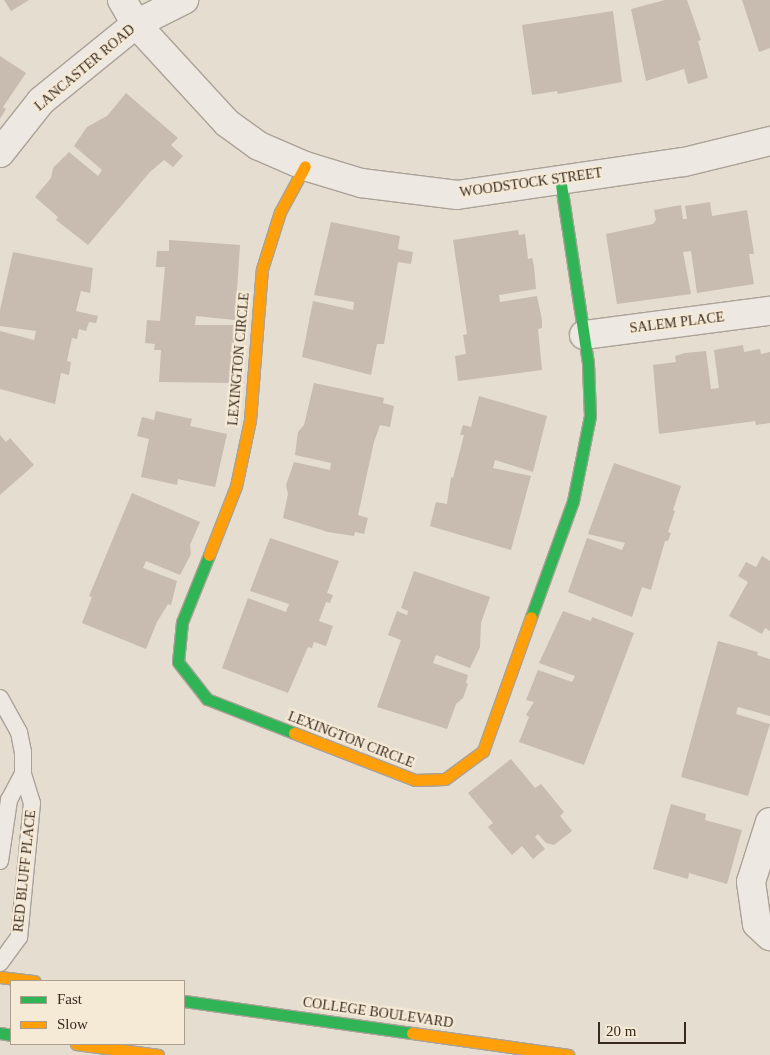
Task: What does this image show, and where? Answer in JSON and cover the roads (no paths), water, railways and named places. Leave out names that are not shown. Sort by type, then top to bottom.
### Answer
[{"type":"street","name":"WOODSTOCK STREET","points":[[122,0],[136,24],[227,123],[258,146],[304,166],[361,183],[457,194],[684,162],[770,141]]},
{"type":"street","name":"LANCASTER ROAD","points":[[0,153],[41,101],[136,24],[184,0]]},
{"type":"street","name":"LEXINGTON CIRCLE","points":[[304,166],[280,212],[262,269],[250,420],[236,486],[182,622],[178,662],[206,699],[415,780],[445,779],[483,751],[573,501],[590,416],[584,335],[560,178]]},
{"type":"street","name":"SALEM PLACE","points":[[584,335],[770,311]]},
{"type":"street","points":[[770,822],[751,882],[757,924],[770,936]]},
{"type":"street","points":[[0,977],[26,980]]},
{"type":"street","name":"COLLEGE BOULEVARD","points":[[185,1001],[568,1055]]},
{"type":"street","points":[[83,1045],[158,1055]]},
{"type":"lane","name":"RED BLUFF PLACE","points":[[0,698],[19,732],[23,774],[32,803],[20,937],[0,963]]},
{"type":"lane","name":"RED BLUFF PLACE","points":[[0,861],[9,800],[23,774]]}]
